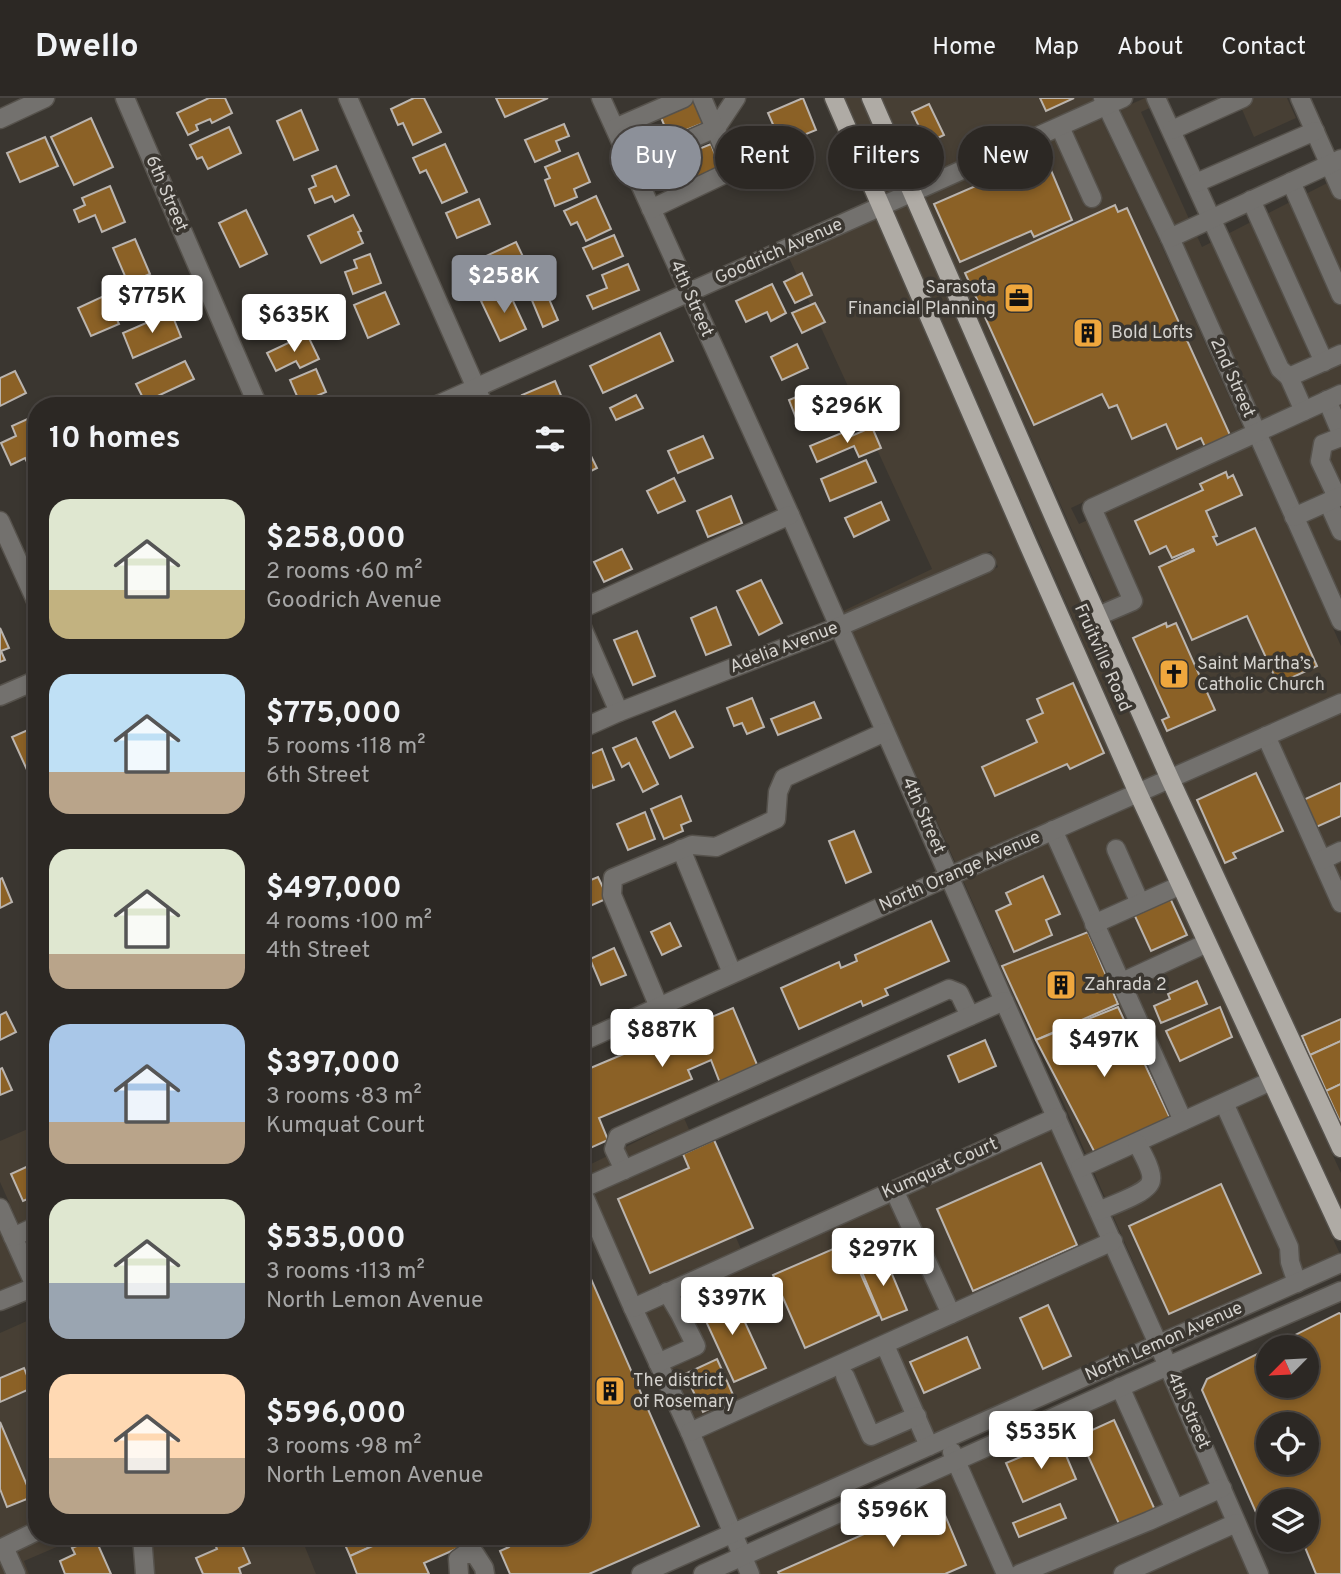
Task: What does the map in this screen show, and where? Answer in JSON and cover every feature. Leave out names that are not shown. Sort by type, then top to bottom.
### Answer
[{"type":"main road","name":"Fruitville Road","points":[[834,98],[1138,793],[1341,1231]]},
{"type":"main road","name":"Fruitville Road","points":[[871,98],[1170,779],[1341,1148]]},
{"type":"street","points":[[0,119],[45,98]]},
{"type":"street","name":"6th Street","points":[[125,98],[254,397]]},
{"type":"street","points":[[348,98],[480,397]]},
{"type":"street","name":"4th Street","points":[[601,98],[614,126]]},
{"type":"street","points":[[620,126],[684,98]]},
{"type":"street","points":[[702,98],[715,126]]},
{"type":"street","points":[[717,126],[736,98]]},
{"type":"street","points":[[1156,98],[1280,369],[1289,377],[1304,411]]},
{"type":"street","points":[[1172,130],[1243,98]]},
{"type":"street","points":[[1300,98],[1315,131],[1336,162],[1341,190]]},
{"type":"street","name":"Goodrich Avenue","points":[[454,397],[1060,127],[1111,100]]},
{"type":"street","name":"2nd Street","points":[[1111,100],[1341,621]]},
{"type":"street","points":[[1060,127],[1092,198]]},
{"type":"street","points":[[1196,183],[1315,131]]},
{"type":"street","points":[[1170,238],[1336,162]]},
{"type":"street","points":[[651,209],[715,179]]},
{"type":"street","points":[[1291,182],[1341,295]]},
{"type":"street","name":"4th Street","points":[[642,189],[790,515],[1259,1574]]},
{"type":"street","points":[[1251,200],[1324,362]]},
{"type":"street","points":[[1289,377],[1341,354]]},
{"type":"street","points":[[1098,616],[1133,601],[1092,508],[1334,398],[1341,435],[1323,444],[1320,461],[1335,498],[1341,531]]},
{"type":"street","points":[[1294,517],[1335,498]]},
{"type":"street","points":[[590,605],[790,515]]},
{"type":"street","points":[[0,521],[28,583]]},
{"type":"street","name":"Adelia Avenue","points":[[590,725],[838,627],[986,563]]},
{"type":"street","points":[[590,646],[619,712]]},
{"type":"street","points":[[0,696],[28,684]]},
{"type":"street","name":"North Orange Avenue","points":[[590,1038],[1341,704]]},
{"type":"street","points":[[659,1007],[612,895],[613,878],[692,845],[716,847],[776,819],[779,792],[784,778],[885,732]]},
{"type":"street","points":[[1266,736],[1341,903]]},
{"type":"street","points":[[1053,831],[1183,1121]]},
{"type":"street","points":[[681,849],[732,973]]},
{"type":"street","points":[[1116,849],[1140,903]]},
{"type":"street","points":[[1322,860],[1341,851]]},
{"type":"street","points":[[1094,924],[1181,885]]},
{"type":"street","points":[[1120,982],[1207,943]]},
{"type":"street","points":[[624,1170],[614,1149],[618,1137],[949,989],[959,993],[970,1016]]},
{"type":"street","points":[[590,1185],[1004,1001]]},
{"type":"street","points":[[779,1065],[792,1096]]},
{"type":"street","points":[[1080,1168],[1271,1081]]},
{"type":"street","points":[[1224,1103],[1289,1247],[1290,1262],[1297,1283]]},
{"type":"street","name":"Kumquat Court","points":[[633,1308],[1057,1117]]},
{"type":"street","points":[[1099,1211],[1142,1192],[1150,1185],[1152,1177],[1137,1143]]},
{"type":"street","points":[[894,1190],[951,1314]]},
{"type":"street","points":[[0,1208],[28,1270]]},
{"type":"street","points":[[590,1210],[690,1432],[750,1574]]},
{"type":"street","points":[[13,1237],[28,1230]]},
{"type":"street","points":[[690,1432],[1112,1241]]},
{"type":"street","name":"North Lemon Avenue","points":[[641,1574],[1341,1263]]},
{"type":"street","points":[[0,1301],[28,1290]]},
{"type":"street","points":[[703,1574],[1341,1291]]},
{"type":"street","points":[[657,1363],[696,1346],[667,1292]]},
{"type":"street","points":[[888,1352],[917,1416],[937,1443],[956,1461],[1005,1573],[1175,1509],[1222,1488]]},
{"type":"street","points":[[845,1376],[872,1436],[917,1416]]},
{"type":"street","points":[[1120,1387],[1175,1509]]},
{"type":"street","points":[[1124,1574],[1236,1522]]},
{"type":"street","points":[[16,1574],[4,1547],[28,1535]]},
{"type":"street","points":[[143,1545],[145,1574]]},
{"type":"street","points":[[459,1574],[458,1559],[465,1554],[475,1554],[485,1574]]},
{"type":"shaded area","points":[[845,98],[860,98],[872,126],[857,126]]},
{"type":"shaded area","points":[[882,98],[1092,98],[1094,101],[1038,126],[958,126],[958,162],[944,168],[944,126],[894,126]]},
{"type":"shaded area","points":[[1145,98],[1171,98],[1141,112],[1189,219],[1175,226],[1120,109]]},
{"type":"shaded area","points":[[1237,98],[1287,98],[1296,118],[1254,137]]},
{"type":"shaded area","points":[[1101,118],[1243,428],[1071,508],[1079,524],[1251,445],[1341,646],[1341,694],[1176,766],[925,197],[958,182],[958,189],[1053,189],[1053,140]]},
{"type":"shaded area","points":[[1341,176],[1341,384],[1262,420],[1182,242],[1197,236],[1202,247]]},
{"type":"shaded area","points":[[907,205],[1157,775],[1144,780],[894,211]]},
{"type":"shaded area","points":[[876,219],[1125,789],[956,864],[851,631],[998,567],[991,551],[844,614],[843,611],[932,569],[789,258]]},
{"type":"shaded area","points":[[1341,404],[1341,596],[1269,436]]},
{"type":"shaded area","points":[[1341,713],[1341,1125],[1183,783]]},
{"type":"shaded area","points":[[1164,791],[1341,1173],[1341,1206],[1151,797]]},
{"type":"shaded area","points":[[1133,805],[1340,1254],[1164,1332],[963,880]]},
{"type":"shaded area","points":[[684,1118],[741,1249],[638,1295],[590,1184],[590,1165]]},
{"type":"shaded area","points":[[28,1129],[28,1245],[0,1182],[0,1141]]},
{"type":"shaded area","points":[[1051,1129],[1100,1237],[696,1420],[646,1312]]},
{"type":"shaded area","points":[[0,1232],[22,1282],[0,1291]]},
{"type":"shaded area","points":[[1107,1253],[1146,1341],[738,1521],[703,1436]]},
{"type":"shaded area","points":[[27,1321],[28,1323],[28,1545],[61,1545],[24,1561],[29,1574],[0,1574],[0,1333]]},
{"type":"shaded area","points":[[1163,1378],[1249,1574],[1017,1574],[969,1465]]},
{"type":"shaded area","points":[[950,1473],[995,1574],[760,1574],[755,1561]]},
{"type":"shaded area","points":[[143,1545],[304,1545],[316,1574],[155,1574]]},
{"type":"building","points":[[209,98],[225,98],[232,113],[212,123],[210,119],[196,125],[198,130],[188,135],[177,113]]},
{"type":"building","points":[[414,98],[424,98],[441,132],[413,145],[403,123],[398,125],[391,109]]},
{"type":"building","points":[[496,98],[548,98],[505,117]]},
{"type":"building","points":[[803,98],[816,130],[814,131],[814,126],[774,126],[768,113]]},
{"type":"building","points":[[1040,98],[1074,98],[1046,111]]},
{"type":"building","points":[[696,99],[706,122],[696,126],[664,126],[660,115]]},
{"type":"building","points":[[929,104],[940,126],[919,126],[912,112]]},
{"type":"building","points":[[301,110],[318,150],[294,160],[277,121]]},
{"type":"building","points":[[91,118],[113,167],[74,185],[51,137]]},
{"type":"building","points":[[564,124],[569,136],[556,141],[560,151],[535,162],[525,140]]},
{"type":"building","points":[[229,127],[241,153],[208,169],[202,157],[197,159],[190,145]]},
{"type":"building","points":[[45,137],[58,166],[20,182],[7,153]]},
{"type":"building","points":[[445,144],[467,192],[442,203],[426,170],[420,173],[413,158]]},
{"type":"building","points":[[711,144],[715,155],[715,170],[701,176],[701,148]]},
{"type":"building","points":[[578,153],[590,182],[574,189],[577,197],[555,206],[545,180],[550,178],[545,167]]},
{"type":"building","points":[[336,166],[349,195],[335,202],[332,196],[315,203],[309,189],[316,186],[312,176]]},
{"type":"building","points":[[1053,175],[1072,220],[1034,237],[1031,231],[960,262],[934,204],[969,189],[1053,189]]},
{"type":"building","points":[[110,186],[125,222],[102,232],[95,215],[79,222],[74,210],[85,205],[82,198]]},
{"type":"building","points":[[596,196],[611,229],[586,241],[577,222],[571,225],[564,211]]},
{"type":"building","points":[[479,199],[490,224],[457,238],[446,213]]},
{"type":"building","name":"Bold Lofts","points":[[1115,205],[1118,212],[1127,208],[1230,435],[1205,447],[1201,438],[1177,449],[1166,424],[1132,439],[1117,405],[1109,408],[1102,394],[1034,425],[965,273]]},
{"type":"building","points":[[246,210],[267,254],[240,267],[219,223]]},
{"type":"building","points":[[353,215],[361,231],[358,232],[363,243],[321,263],[308,236]]},
{"type":"building","points":[[614,235],[623,256],[593,269],[583,248]]},
{"type":"building","points":[[135,239],[150,274],[128,283],[113,248]]},
{"type":"building","points":[[516,242],[527,265],[478,289],[467,265]]},
{"type":"building","points":[[370,254],[381,283],[353,294],[345,272],[357,268],[354,260]]},
{"type":"building","points":[[628,264],[639,290],[593,309],[587,296],[607,288],[602,275]]},
{"type":"building","points":[[802,273],[812,295],[795,303],[784,282]]},
{"type":"building","points":[[772,284],[786,313],[771,321],[767,312],[746,322],[736,301]]},
{"type":"building","points":[[507,288],[526,329],[500,341],[481,301]]},
{"type":"building","points":[[385,292],[399,324],[368,338],[354,305]]},
{"type":"building","points":[[546,292],[558,320],[543,327],[531,298]]},
{"type":"building","points":[[106,295],[119,324],[91,336],[78,308]]},
{"type":"building","points":[[293,299],[302,319],[276,330],[268,310]]},
{"type":"building","points":[[815,303],[825,322],[802,333],[792,313]]},
{"type":"building","points":[[171,312],[181,337],[133,358],[123,333]]},
{"type":"building","points":[[660,333],[673,361],[603,393],[590,366]]},
{"type":"building","points":[[307,334],[319,359],[300,368],[296,361],[276,371],[267,353]]},
{"type":"building","points":[[797,344],[808,368],[782,380],[771,357]]},
{"type":"building","points":[[185,361],[194,379],[156,397],[142,397],[136,384]]},
{"type":"building","points":[[316,369],[326,392],[314,397],[297,397],[290,380]]},
{"type":"building","points":[[15,371],[26,393],[0,406],[0,378]]},
{"type":"building","points":[[555,381],[562,397],[523,397],[522,395]]},
{"type":"building","points":[[813,390],[820,408],[796,418],[789,400]]},
{"type":"building","points":[[636,395],[643,408],[616,420],[610,408]]},
{"type":"building","points":[[28,419],[28,464],[25,458],[11,465],[1,443],[16,436],[12,426]]},
{"type":"building","points":[[872,427],[881,448],[859,457],[854,446],[817,462],[810,446],[844,432],[847,438]]},
{"type":"building","points":[[703,436],[713,458],[678,473],[668,451]]},
{"type":"building","points":[[590,454],[597,468],[590,472]]},
{"type":"building","points":[[866,460],[876,482],[830,501],[821,479]]},
{"type":"building","points":[[1226,472],[1228,478],[1233,475],[1242,495],[1206,511],[1217,536],[1213,537],[1217,545],[1255,528],[1317,666],[1278,684],[1247,616],[1192,640],[1159,567],[1194,551],[1193,549],[1172,558],[1166,546],[1150,554],[1135,521],[1203,490],[1200,484]]},
{"type":"building","points":[[674,478],[685,501],[658,513],[647,491]]},
{"type":"building","points":[[731,496],[742,523],[708,537],[697,511]]},
{"type":"building","points":[[881,502],[889,520],[854,537],[845,518]]},
{"type":"building","points":[[622,549],[632,569],[604,582],[594,562]]},
{"type":"building","points":[[761,580],[782,623],[759,635],[737,591]]},
{"type":"building","points":[[716,607],[731,645],[706,655],[691,618]]},
{"type":"building","name":"Saint Martha’s Catholic Church","points":[[1166,623],[1167,627],[1176,623],[1215,710],[1167,731],[1162,720],[1169,717],[1133,638]]},
{"type":"building","points":[[0,628],[9,648],[1,651],[5,660],[0,662]]},
{"type":"building","points":[[637,631],[655,676],[633,685],[614,640]]},
{"type":"building","points":[[1073,683],[1104,753],[1070,769],[1067,764],[995,796],[982,767],[1037,742],[1027,720],[1043,713],[1037,699]]},
{"type":"building","points":[[752,698],[764,727],[747,734],[742,723],[734,726],[727,708]]},
{"type":"building","points":[[814,702],[821,718],[778,735],[771,719]]},
{"type":"building","points":[[675,711],[693,747],[670,758],[653,722]]},
{"type":"building","points":[[28,730],[28,772],[12,737]]},
{"type":"building","points":[[636,738],[658,784],[643,792],[629,763],[622,767],[613,748]]},
{"type":"building","points":[[602,749],[614,780],[593,788],[590,780],[590,754]]},
{"type":"building","points":[[1256,773],[1283,831],[1233,853],[1236,858],[1225,863],[1197,800]]},
{"type":"building","points":[[1341,783],[1341,816],[1314,828],[1301,801]]},
{"type":"building","points":[[681,796],[691,821],[681,825],[683,831],[664,839],[651,809]]},
{"type":"building","points":[[645,812],[655,839],[628,850],[617,824]]},
{"type":"building","points":[[854,831],[871,872],[846,883],[829,841]]},
{"type":"building","points":[[1043,876],[1060,914],[1046,920],[1052,935],[1014,952],[996,911],[1011,904],[1006,893]]},
{"type":"building","points":[[598,877],[608,898],[590,906],[590,880]]},
{"type":"building","points":[[2,878],[12,902],[0,908],[0,879]]},
{"type":"building","points":[[1170,898],[1187,935],[1151,951],[1134,914]]},
{"type":"building","points":[[931,921],[949,961],[885,989],[888,995],[863,1006],[861,1001],[799,1029],[781,988],[839,962],[841,968],[857,961],[855,955]]},
{"type":"building","points":[[670,923],[681,946],[662,955],[651,932]]},
{"type":"building","name":"Zahrada 2","points":[[1088,932],[1118,1004],[1036,1040],[1002,966]]},
{"type":"building","points":[[614,948],[626,975],[601,985],[590,959]]},
{"type":"building","points":[[1197,981],[1207,1004],[1161,1023],[1154,1006],[1170,999],[1168,994]]},
{"type":"building","points":[[1118,1007],[1170,1118],[1095,1153],[1036,1040]]},
{"type":"building","points":[[1220,1007],[1232,1037],[1180,1061],[1166,1031]]},
{"type":"building","points":[[733,1008],[758,1067],[720,1083],[711,1060],[688,1070],[692,1079],[599,1118],[608,1140],[590,1148],[590,1068]]},
{"type":"building","points":[[6,1012],[16,1032],[0,1040],[0,1015]]},
{"type":"building","points":[[1341,1019],[1341,1041],[1310,1055],[1302,1036]]},
{"type":"building","points":[[985,1040],[996,1066],[959,1082],[948,1056]]},
{"type":"building","points":[[1341,1041],[1341,1084],[1326,1091],[1310,1055]]},
{"type":"building","points":[[2,1068],[12,1090],[0,1095],[0,1069]]},
{"type":"building","points":[[1341,1084],[1341,1124],[1326,1091]]},
{"type":"building","points":[[714,1140],[753,1228],[650,1273],[618,1199],[689,1168],[683,1154]]},
{"type":"building","points":[[1041,1163],[1077,1245],[973,1291],[937,1209]]},
{"type":"building","points":[[28,1166],[28,1199],[23,1201],[11,1174]]},
{"type":"building","points":[[1221,1184],[1261,1273],[1169,1314],[1129,1226]]},
{"type":"building","points":[[847,1243],[879,1315],[805,1348],[773,1275]]},
{"type":"building","points":[[884,1255],[907,1310],[882,1320],[859,1265]]},
{"type":"building","name":"The district of Rosemary","points":[[590,1277],[699,1526],[589,1574],[510,1574],[500,1551],[508,1545],[590,1545]]},
{"type":"building","points":[[731,1292],[766,1368],[734,1382],[699,1306]]},
{"type":"building","points":[[1048,1305],[1071,1356],[1043,1369],[1020,1318]]},
{"type":"building","points":[[1341,1314],[1341,1574],[1316,1574],[1307,1552],[1319,1552],[1319,1489],[1256,1489],[1256,1512],[1202,1390],[1207,1379],[1256,1354],[1256,1398],[1320,1398],[1320,1335],[1295,1335]]},
{"type":"building","points":[[967,1337],[980,1368],[924,1393],[910,1362]]},
{"type":"building","points":[[717,1359],[734,1397],[703,1412],[685,1374]]},
{"type":"building","points":[[24,1368],[28,1378],[28,1390],[0,1402],[0,1378]]},
{"type":"building","points":[[1114,1420],[1155,1510],[1120,1526],[1079,1436]]},
{"type":"building","points":[[0,1422],[28,1488],[28,1499],[7,1507],[0,1489]]},
{"type":"building","points":[[1060,1441],[1076,1479],[1023,1502],[1006,1463]]},
{"type":"building","points":[[939,1501],[966,1565],[945,1574],[778,1572]]},
{"type":"building","points":[[1060,1504],[1066,1518],[1019,1537],[1013,1523]]},
{"type":"building","points":[[79,1545],[98,1545],[111,1574],[65,1574],[60,1561],[75,1554],[72,1548]]},
{"type":"building","points":[[215,1545],[242,1545],[250,1563],[239,1568],[241,1574],[203,1574],[196,1558],[217,1549]]},
{"type":"building","points":[[345,1545],[375,1545],[350,1556]]},
{"type":"building","points":[[375,1545],[465,1545],[424,1563],[429,1574],[357,1574],[350,1556]]},
{"type":"place","name":"Sarasota Financial Planning","points":[[1019,298]]},
{"type":"place","name":"Bold Lofts","points":[[1088,333]]},
{"type":"place","name":"Saint Martha’s Catholic Church","points":[[1174,674]]},
{"type":"place","name":"Zahrada 2","points":[[1061,985]]},
{"type":"place","name":"The district of Rosemary","points":[[610,1391]]}]
